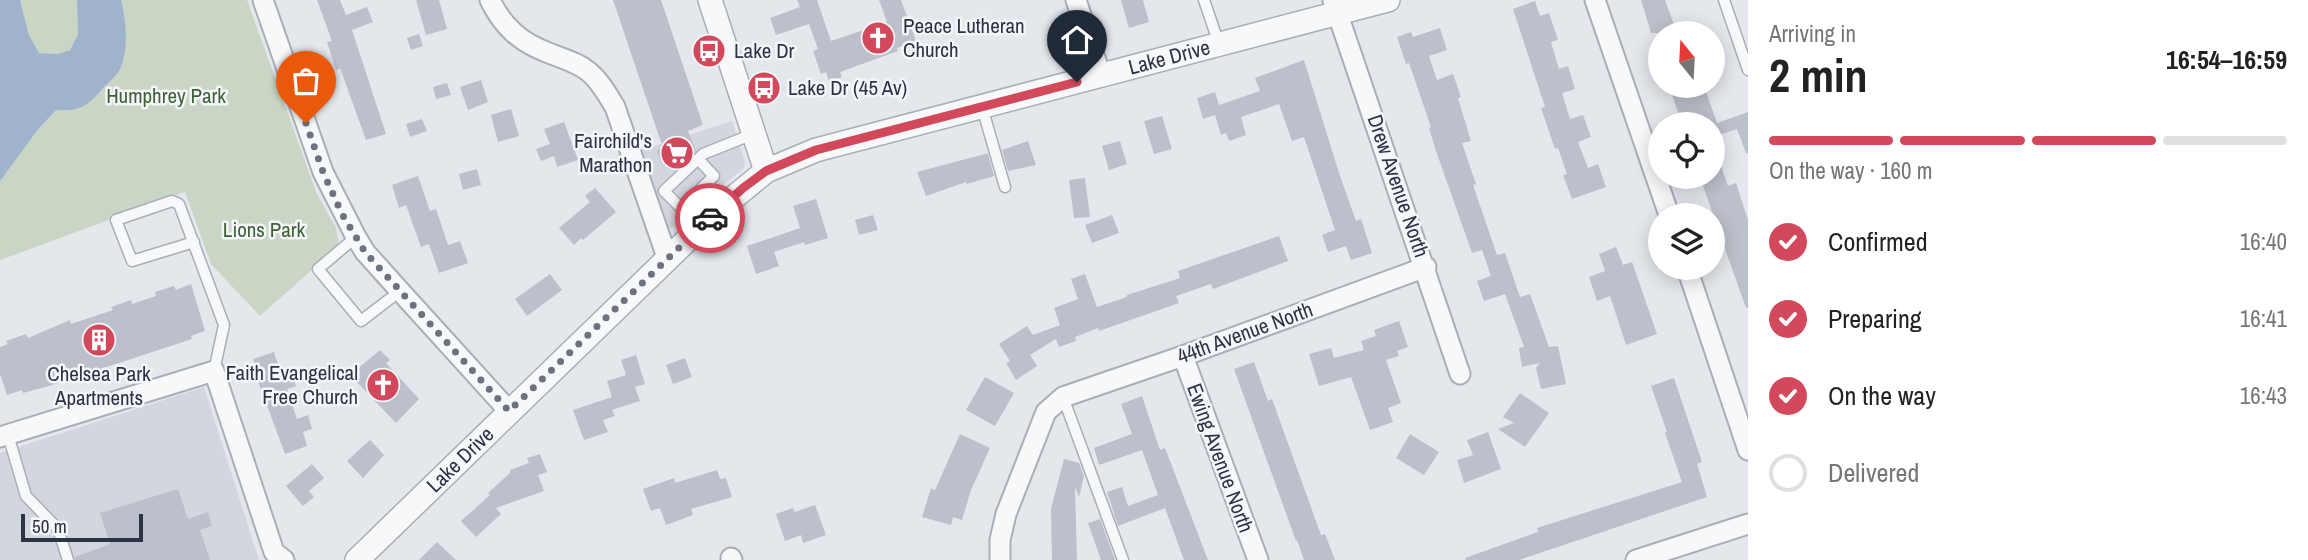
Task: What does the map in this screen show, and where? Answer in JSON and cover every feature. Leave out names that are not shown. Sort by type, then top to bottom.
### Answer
[{"type":"street","points":[[263,0],[323,172],[356,237],[365,252],[509,411]]},
{"type":"street","points":[[490,0],[499,18],[514,34],[531,46],[572,60],[590,72],[604,88],[655,195],[668,260]]},
{"type":"street","points":[[710,0],[766,171]]},
{"type":"street","points":[[1076,0],[1101,76]]},
{"type":"street","name":"Lake Drive","points":[[357,560],[668,260],[711,206],[766,171],[816,150],[1220,44],[1335,6],[1388,0]]},
{"type":"street","points":[[1595,0],[1665,203]]},
{"type":"street","name":"Drew Avenue North","points":[[1335,6],[1460,373]]},
{"type":"street","name":"44th Avenue North","points":[[1063,397],[1426,267]]},
{"type":"street","points":[[1691,280],[1748,450]]},
{"type":"street","name":"Ewing Avenue North","points":[[1183,356],[1258,560]]},
{"type":"street","points":[[4,436],[214,371],[274,552],[284,560]]},
{"type":"street","points":[[1000,560],[1000,540],[1006,514],[1046,412],[1063,397]]},
{"type":"street","points":[[1636,560],[1660,556],[1748,524]]},
{"type":"lane","points":[[1204,0],[1220,44]]},
{"type":"lane","points":[[1724,0],[1748,70]]},
{"type":"lane","points":[[982,106],[1004,187]]},
{"type":"lane","points":[[698,159],[714,176],[681,208],[655,195],[683,175],[698,159],[703,154],[754,134]]},
{"type":"lane","points":[[696,191],[711,206]]},
{"type":"lane","points":[[194,242],[132,261],[116,220],[172,201],[179,204],[194,242],[224,325],[214,371]]},
{"type":"lane","points":[[356,237],[318,269],[361,321],[400,291]]},
{"type":"lane","points":[[1063,397],[1123,560]]},
{"type":"lane","points":[[4,436],[26,496],[58,529],[68,560]]},
{"type":"path","points":[[85,560],[99,555]]},
{"type":"shaded area","points":[[732,121],[745,162],[744,168],[679,227],[667,228],[639,151]]},
{"type":"shaded area","points":[[204,387],[259,560],[0,560],[0,453]]},
{"type":"green space","points":[[20,0],[77,0],[78,34],[70,50],[58,54],[39,53],[29,35]]},
{"type":"green space","name":"Humphrey Park","points":[[99,0],[247,0],[316,192],[336,228],[339,246],[260,316],[211,264],[185,192],[0,260],[0,174],[61,104]]},
{"type":"water","points":[[0,0],[20,0],[29,35],[39,53],[58,54],[70,50],[78,34],[77,0],[121,0],[126,34],[124,59],[116,76],[82,106],[71,110],[56,110],[0,181]]},
{"type":"building","points":[[317,0],[340,0],[346,15],[367,7],[373,22],[352,30],[386,134],[366,140],[340,68],[336,70],[327,42],[332,41]]},
{"type":"building","points":[[416,0],[439,0],[447,29],[426,35]]},
{"type":"building","points":[[613,0],[661,0],[703,125],[688,131],[696,151],[687,160],[668,165],[667,161],[661,162],[657,150],[663,148]]},
{"type":"building","name":"Peace Lutheran Church","points":[[797,0],[817,0],[831,41],[887,22],[879,0],[901,0],[916,41],[897,48],[898,51],[840,72],[842,77],[829,81],[826,72],[821,74],[813,51],[818,49],[809,24],[776,35],[770,18],[800,7]]},
{"type":"building","points":[[1121,0],[1143,0],[1149,22],[1129,28]]},
{"type":"building","points":[[1641,0],[1665,0],[1673,21],[1648,23]]},
{"type":"building","points":[[1535,1],[1540,16],[1549,13],[1558,40],[1551,42],[1559,69],[1568,66],[1575,89],[1562,93],[1570,119],[1583,115],[1591,137],[1578,142],[1588,168],[1598,164],[1606,187],[1572,199],[1563,175],[1567,174],[1541,108],[1545,107],[1513,9]]},
{"type":"building","points":[[1440,28],[1447,50],[1429,56],[1437,80],[1453,74],[1461,97],[1458,98],[1471,141],[1462,143],[1497,255],[1505,253],[1520,297],[1530,294],[1549,347],[1558,346],[1566,384],[1541,389],[1536,368],[1540,363],[1522,367],[1519,348],[1524,347],[1505,294],[1484,301],[1477,281],[1491,276],[1482,250],[1472,253],[1409,63],[1406,64],[1397,37],[1411,32],[1413,37]]},
{"type":"building","points":[[419,34],[423,46],[411,50],[407,38]]},
{"type":"building","points":[[1304,60],[1339,173],[1356,221],[1361,219],[1372,253],[1351,260],[1346,246],[1328,252],[1322,235],[1335,230],[1304,137],[1292,141],[1279,104],[1241,117],[1246,135],[1229,141],[1226,133],[1221,135],[1215,115],[1203,119],[1197,98],[1215,92],[1219,105],[1260,91],[1255,78]]},
{"type":"building","points":[[481,80],[488,102],[468,110],[460,87]]},
{"type":"building","points":[[447,83],[451,95],[436,99],[433,87]]},
{"type":"building","points":[[1673,98],[1708,98],[1713,112],[1678,112]]},
{"type":"building","points":[[511,109],[519,136],[498,142],[491,115]]},
{"type":"building","points":[[1748,112],[1748,153],[1746,153],[1737,129],[1725,133],[1725,120]]},
{"type":"building","points":[[1162,116],[1172,149],[1154,154],[1144,121]]},
{"type":"building","points":[[422,119],[427,131],[410,137],[406,124]]},
{"type":"building","points":[[564,122],[578,160],[557,167],[554,156],[541,161],[536,149],[550,144],[544,129]]},
{"type":"building","points":[[1028,141],[1036,165],[1008,171],[1002,150]]},
{"type":"building","points":[[1120,141],[1127,164],[1109,170],[1102,146]]},
{"type":"building","points":[[988,154],[994,176],[967,184],[966,182],[926,196],[917,172]]},
{"type":"building","points":[[477,169],[481,185],[463,190],[459,174]]},
{"type":"building","points":[[418,176],[430,211],[436,209],[448,245],[460,241],[468,263],[439,273],[429,244],[421,247],[406,205],[399,208],[392,185]]},
{"type":"building","points":[[1725,177],[1728,186],[1736,183],[1748,220],[1748,308],[1725,248],[1725,203],[1709,203],[1704,189],[1725,189]]},
{"type":"building","points":[[1085,178],[1090,217],[1074,218],[1069,180]]},
{"type":"building","points":[[595,188],[616,212],[574,245],[559,228],[590,202],[585,196]]},
{"type":"building","points":[[816,199],[828,238],[805,245],[804,242],[774,252],[779,266],[756,274],[747,246],[800,228],[793,206]]},
{"type":"building","points":[[873,215],[878,230],[859,235],[855,220]]},
{"type":"building","points":[[1112,215],[1119,233],[1092,243],[1085,225]]},
{"type":"building","points":[[1279,236],[1288,261],[1213,289],[1211,284],[1176,296],[1179,303],[1099,331],[1098,328],[1059,347],[1056,339],[1030,355],[1037,366],[1016,380],[1006,363],[1010,361],[999,344],[1027,326],[1033,335],[1060,325],[1054,308],[1078,299],[1071,279],[1085,274],[1097,307],[1180,278],[1178,271]]},
{"type":"building","points":[[1616,247],[1623,265],[1632,262],[1657,334],[1626,345],[1610,296],[1597,301],[1589,277],[1605,271],[1599,254]]},
{"type":"building","points":[[550,274],[562,290],[527,316],[515,299]]},
{"type":"building","name":"Chelsea Park Apartments","points":[[191,284],[205,331],[191,336],[192,339],[49,386],[7,395],[0,374],[0,347],[8,344],[6,341],[26,334],[28,338],[70,320],[71,324],[113,310],[111,307],[131,300],[132,304],[156,296],[155,292],[174,286],[176,290]]},
{"type":"building","points":[[1399,321],[1408,347],[1397,351],[1399,356],[1386,360],[1401,403],[1388,408],[1393,422],[1370,430],[1351,377],[1319,386],[1309,354],[1331,348],[1334,358],[1364,350],[1361,341],[1376,336],[1374,330]]},
{"type":"building","name":"Faith Evangelical Free Church","points":[[380,350],[390,360],[386,363],[419,399],[396,423],[350,375]]},
{"type":"building","points":[[274,352],[280,371],[290,368],[296,386],[287,389],[297,419],[308,415],[312,429],[303,432],[307,446],[285,454],[255,373],[257,372],[253,359]]},
{"type":"building","points":[[636,355],[645,384],[635,387],[640,401],[612,410],[615,416],[603,420],[608,432],[584,440],[573,410],[612,397],[607,381],[626,375],[621,360]]},
{"type":"building","points":[[685,358],[692,377],[673,384],[666,365]]},
{"type":"building","points":[[1254,362],[1268,401],[1272,399],[1321,535],[1325,534],[1335,560],[1304,560],[1296,541],[1234,369]]},
{"type":"building","points":[[985,377],[1014,393],[995,426],[966,410]]},
{"type":"building","points":[[1674,378],[1702,462],[1697,464],[1707,497],[1519,560],[1466,560],[1465,558],[1538,532],[1537,528],[1682,482],[1651,386]]},
{"type":"building","points":[[1520,393],[1549,413],[1525,447],[1498,429],[1514,423],[1503,417]]},
{"type":"building","points":[[1142,396],[1160,450],[1165,448],[1208,560],[1184,560],[1165,508],[1118,526],[1107,492],[1122,487],[1128,506],[1158,495],[1142,450],[1099,465],[1094,448],[1132,434],[1121,404]]},
{"type":"building","points":[[1488,432],[1501,469],[1464,483],[1457,460],[1473,455],[1467,440]]},
{"type":"building","points":[[960,434],[990,448],[971,490],[962,520],[953,517],[951,525],[922,517],[931,488],[935,490]]},
{"type":"building","points":[[1410,434],[1439,452],[1424,475],[1396,458]]},
{"type":"building","points":[[370,440],[384,455],[363,478],[347,461]]},
{"type":"building","points":[[540,454],[547,472],[538,475],[544,491],[496,508],[501,514],[476,537],[461,521],[490,495],[488,493],[510,470],[529,463],[527,458]]},
{"type":"building","points":[[1064,459],[1079,463],[1084,476],[1079,497],[1075,487],[1077,560],[1052,560],[1051,509]]},
{"type":"building","points":[[312,464],[324,478],[309,491],[314,497],[303,506],[286,486]]},
{"type":"building","points":[[717,470],[720,479],[726,478],[732,497],[691,509],[693,515],[666,525],[660,508],[651,511],[643,489],[674,478],[675,483]]},
{"type":"building","points":[[178,489],[188,519],[208,512],[212,526],[200,530],[210,560],[76,560],[75,557],[110,544],[100,513]]},
{"type":"building","points":[[815,505],[826,535],[803,543],[801,535],[785,541],[776,514],[793,508],[795,512]]},
{"type":"building","points":[[1100,519],[1115,560],[1101,560],[1088,523]]},
{"type":"building","points":[[437,542],[456,560],[419,560]]},
{"type":"way so far","points":[[306,123],[323,172],[342,214],[365,252],[509,411],[710,218]]},
{"type":"place","name":"Peace Lutheran Church","points":[[878,38]]},
{"type":"place","name":"Lake Dr","points":[[709,51]]},
{"type":"place","name":"Lake Dr (45 Av)","points":[[764,88]]},
{"type":"place","name":"Fairchild's Marathon","points":[[677,153]]},
{"type":"place","name":"Chelsea Park Apartments","points":[[99,340]]},
{"type":"place","name":"Faith Evangelical Free Church","points":[[383,385]]},
{"type":"route","points":[[710,218],[766,171],[816,150],[1077,82]]},
{"type":"park label","name":"Lions Park","points":[[264,230]]}]
